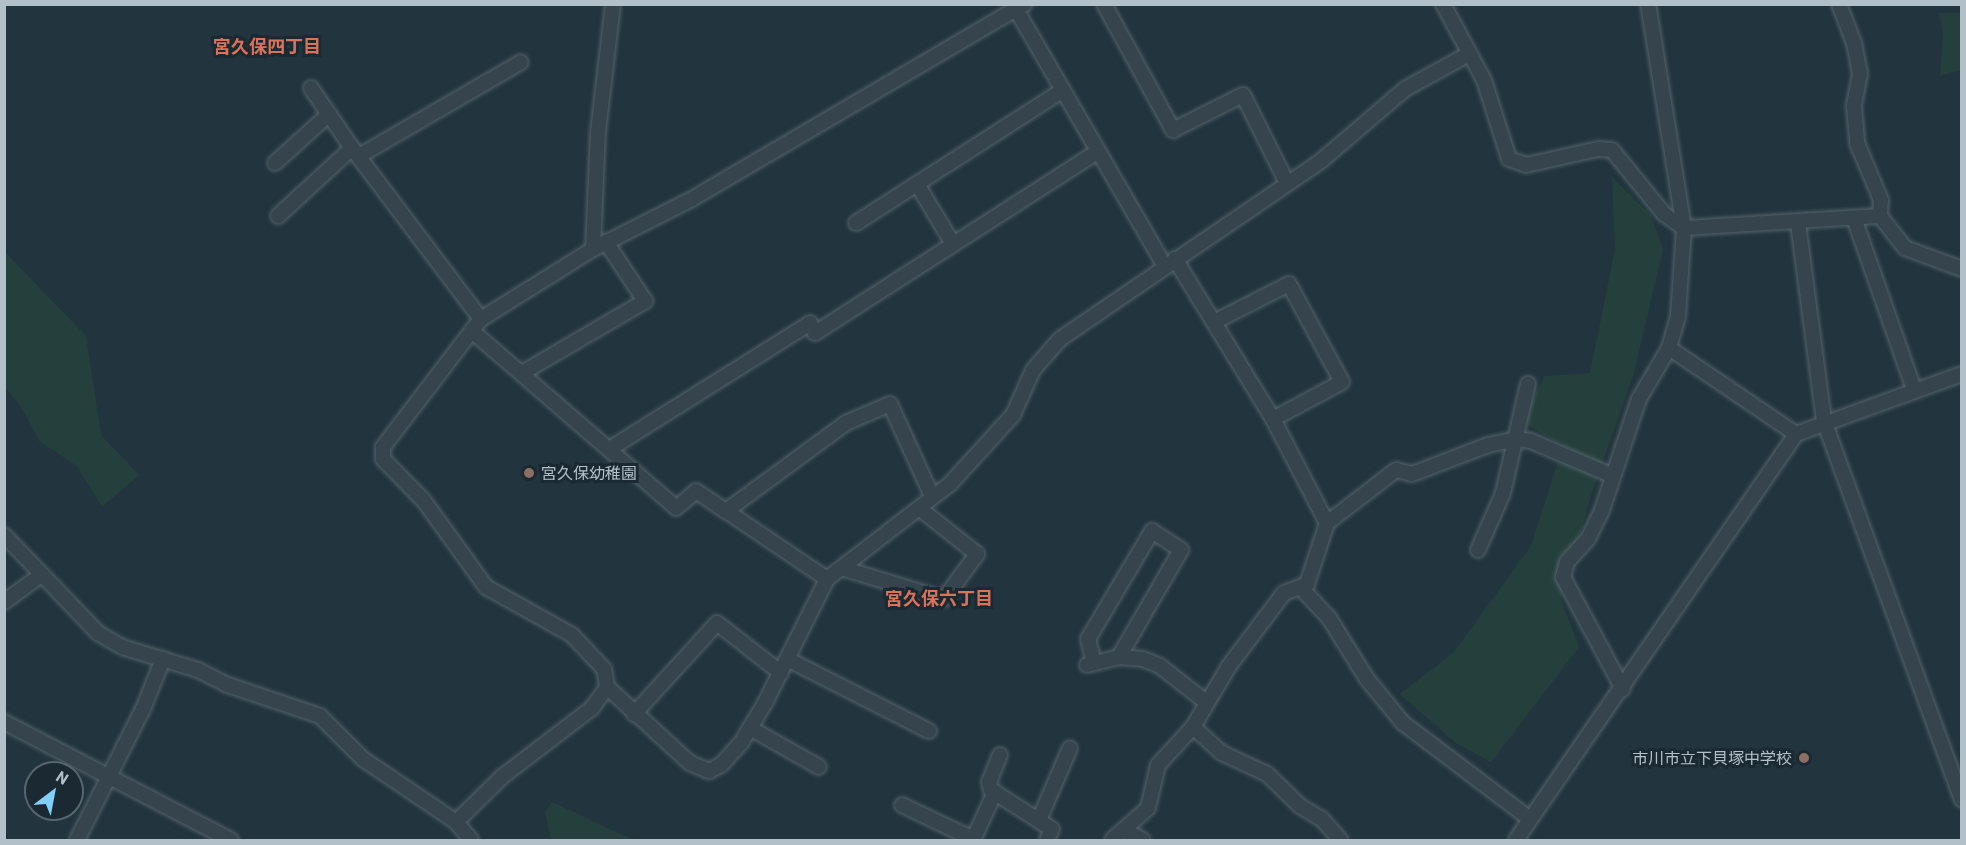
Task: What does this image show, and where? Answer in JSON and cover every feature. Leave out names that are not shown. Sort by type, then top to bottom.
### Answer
[{"type":"street","points":[[593,249],[598,132],[613,4]]},
{"type":"street","points":[[1104,4],[1173,130],[1243,95],[1287,183]]},
{"type":"street","points":[[1443,4],[1484,80],[1509,159],[1526,165],[1598,149],[1612,150],[1664,214],[1684,228],[1798,223],[1880,216]]},
{"type":"street","points":[[1623,689],[1563,577],[1567,562],[1588,539],[1602,510],[1639,399],[1670,348],[1678,316],[1684,228],[1648,4]]},
{"type":"street","points":[[1839,4],[1860,74],[1854,106],[1857,143],[1881,200],[1880,216],[1905,248],[1962,269]]},
{"type":"street","points":[[1327,523],[1273,419],[1214,322],[1170,262],[1097,152],[1018,6],[692,199],[593,249],[481,319],[383,447],[383,459],[424,501],[486,587],[572,635],[604,669],[607,687],[634,714],[690,764],[709,771],[721,765],[750,728],[789,660],[827,579],[844,569],[932,496],[950,484],[1013,415],[1033,370],[1060,339],[1170,262],[1287,183],[1359,131],[1404,88],[1469,54]]},
{"type":"street","points":[[278,216],[356,152],[521,63]]},
{"type":"street","points":[[311,88],[481,319]]},
{"type":"street","points":[[856,224],[1062,91]]},
{"type":"street","points":[[275,163],[329,114]]},
{"type":"street","points":[[611,448],[810,323],[815,333],[1097,152]]},
{"type":"street","points":[[917,184],[953,244]]},
{"type":"street","points":[[1854,218],[1914,389]]},
{"type":"street","points":[[1798,223],[1824,421],[1962,800]]},
{"type":"street","points":[[522,373],[645,301],[606,242]]},
{"type":"street","points":[[1214,322],[1289,284],[1342,382],[1273,419]]},
{"type":"street","points":[[472,331],[611,448],[676,508],[696,491],[827,579]]},
{"type":"street","points":[[1670,348],[1796,434]]},
{"type":"street","points":[[1516,840],[1623,689],[1796,434],[1824,421],[1962,374]]},
{"type":"street","points":[[1478,550],[1503,493],[1528,384]]},
{"type":"street","points":[[726,510],[846,423],[890,404],[932,496]]},
{"type":"street","points":[[1112,840],[1148,808],[1158,765],[1192,727],[1284,592],[1301,588],[1307,584],[1327,523],[1396,470],[1412,474],[1488,445],[1514,440],[1532,441],[1613,476]]},
{"type":"street","points":[[844,569],[944,599],[977,554],[920,508]]},
{"type":"street","points":[[1119,657],[1181,550],[1152,531],[1088,639],[1090,664],[1119,657],[1143,659],[1160,666],[1207,703]]},
{"type":"street","points":[[4,535],[98,633],[122,647],[163,659],[320,716],[363,759],[456,822],[471,840]]},
{"type":"street","points":[[4,602],[41,575]]},
{"type":"street","points":[[1301,588],[1329,618],[1367,679],[1403,723],[1530,819]]},
{"type":"street","points":[[634,714],[717,623],[781,673]]},
{"type":"street","points":[[77,840],[110,777],[163,659]]},
{"type":"street","points":[[789,660],[929,731]]},
{"type":"street","points":[[456,822],[503,776],[592,708],[607,687]]},
{"type":"street","points":[[4,722],[231,840]]},
{"type":"street","points":[[1192,727],[1222,753],[1267,774],[1300,806],[1322,819],[1340,840]]},
{"type":"street","points":[[750,728],[819,766]]},
{"type":"street","points":[[1039,820],[1070,748]]},
{"type":"street","points":[[1000,755],[989,782],[995,792],[1052,829],[1047,840]]},
{"type":"street","points":[[902,805],[973,840],[995,792]]},
{"type":"street","points":[[1124,830],[1143,840]]},
{"type":"green space","points":[[1939,13],[1962,13],[1961,70],[1940,76],[1943,35]]},
{"type":"green space","points":[[1612,177],[1651,215],[1663,249],[1634,373],[1592,493],[1561,599],[1579,647],[1491,762],[1456,743],[1400,694],[1454,652],[1531,546],[1563,446],[1521,421],[1545,376],[1590,373],[1615,249]]},
{"type":"green space","points":[[5,252],[86,336],[101,435],[139,475],[102,507],[77,466],[39,441],[22,408],[5,387]]},
{"type":"green space","points":[[552,802],[637,840],[551,840],[545,812]]},
{"type":"place","name":"宮久保幼稚園","points":[[529,473]]},
{"type":"place","name":"市川市立下貝塚中学校","points":[[1804,758]]},
{"type":"district","name":"宮久保四丁目","points":[[267,46]]},
{"type":"district","name":"宮久保六丁目","points":[[939,598]]}]
